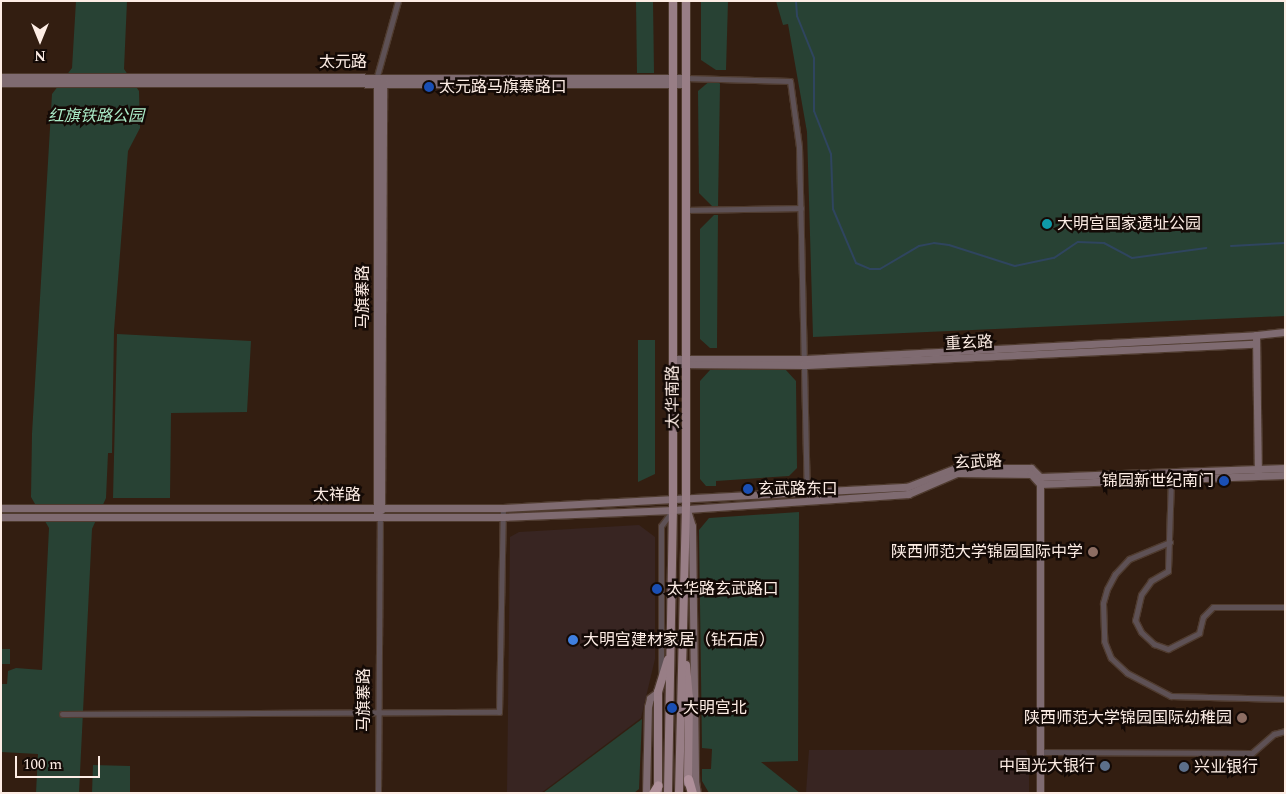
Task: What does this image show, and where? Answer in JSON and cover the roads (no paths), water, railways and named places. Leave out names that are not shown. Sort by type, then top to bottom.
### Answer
[{"type":"highway","points":[[688,779],[692,793]]},
{"type":"main road","name":"太华南路","points":[[668,793],[674,361],[673,1]]},
{"type":"main road","name":"太华南路","points":[[679,793],[679,692],[684,651],[686,504],[686,1]]},
{"type":"main road","points":[[656,790],[659,689],[671,651]]},
{"type":"main road","points":[[684,651],[689,697],[688,793]]},
{"type":"street","points":[[380,80],[398,1]]},
{"type":"street","name":"太元路","points":[[1,77],[686,81]]},
{"type":"street","name":"太元路","points":[[1,83],[380,80]]},
{"type":"street","name":"马旗寨路","points":[[378,793],[380,80]]},
{"type":"street","points":[[686,81],[790,80],[799,147],[807,501]]},
{"type":"street","points":[[686,210],[801,208]]},
{"type":"street","name":"重玄路","points":[[805,362],[1285,332]]},
{"type":"street","points":[[1256,335],[1258,472]]},
{"type":"street","name":"重玄路","points":[[674,361],[805,362],[1256,344]]},
{"type":"street","name":"玄武路","points":[[673,510],[686,504],[807,493],[907,487],[956,468],[1030,468],[1040,480]]},
{"type":"street","name":"玄武路","points":[[673,498],[686,504],[807,501],[908,494],[956,474],[1031,474],[1040,480],[1171,479],[1285,468]]},
{"type":"street","name":"玄武路","points":[[1040,480],[1258,472],[1285,475]]},
{"type":"street","points":[[1171,479],[1168,571],[1151,581],[1141,595],[1135,620],[1141,632],[1154,644],[1168,649],[1199,633],[1203,617],[1213,607],[1285,607]]},
{"type":"street","points":[[1040,480],[1040,793]]},
{"type":"street","name":"太祥路","points":[[1,508],[379,510],[503,508],[673,498]]},
{"type":"street","points":[[686,504],[692,526],[695,789],[697,793]]},
{"type":"street","points":[[62,714],[499,712],[503,508]]},
{"type":"street","points":[[646,793],[648,707],[650,698],[659,689],[661,526],[673,510]]},
{"type":"street","name":"太祥路","points":[[1,517],[503,517],[673,510]]},
{"type":"street","points":[[1170,542],[1129,559],[1115,574],[1107,588],[1103,603],[1104,641],[1111,658],[1127,673],[1171,696],[1285,699]]},
{"type":"street","points":[[1040,752],[1252,753],[1274,734],[1285,731]]},
{"type":"waterway","points":[[796,1],[797,16],[814,58],[814,111],[831,154],[833,209],[856,263],[870,269],[880,269],[919,246],[934,243],[949,245],[1015,266],[1054,258],[1078,242],[1104,243],[1132,258],[1206,248]]},
{"type":"waterway","points":[[1231,246],[1285,243]]},
{"type":"place","name":"太元路马旗寨路口","points":[[429,87]]},
{"type":"place","name":"大明宫国家遗址公园","points":[[1047,224]]},
{"type":"place","name":"锦园新世纪南门","points":[[1224,481]]},
{"type":"place","name":"玄武路东口","points":[[748,489]]},
{"type":"place","name":"陕西师范大学锦园国际中学","points":[[1093,552]]},
{"type":"place","name":"太华路玄武路口","points":[[657,589]]},
{"type":"place","name":"大明宫建材家居（钻石店）","points":[[573,640]]},
{"type":"place","name":"大明宫北","points":[[672,708]]},
{"type":"place","name":"陕西师范大学锦园国际幼稚园","points":[[1242,718]]},
{"type":"place","name":"中国光大银行","points":[[1105,766]]},
{"type":"place","name":"兴业银行","points":[[1184,767]]},
{"type":"park label","name":"红旗铁路公园","points":[[96,116]]}]
